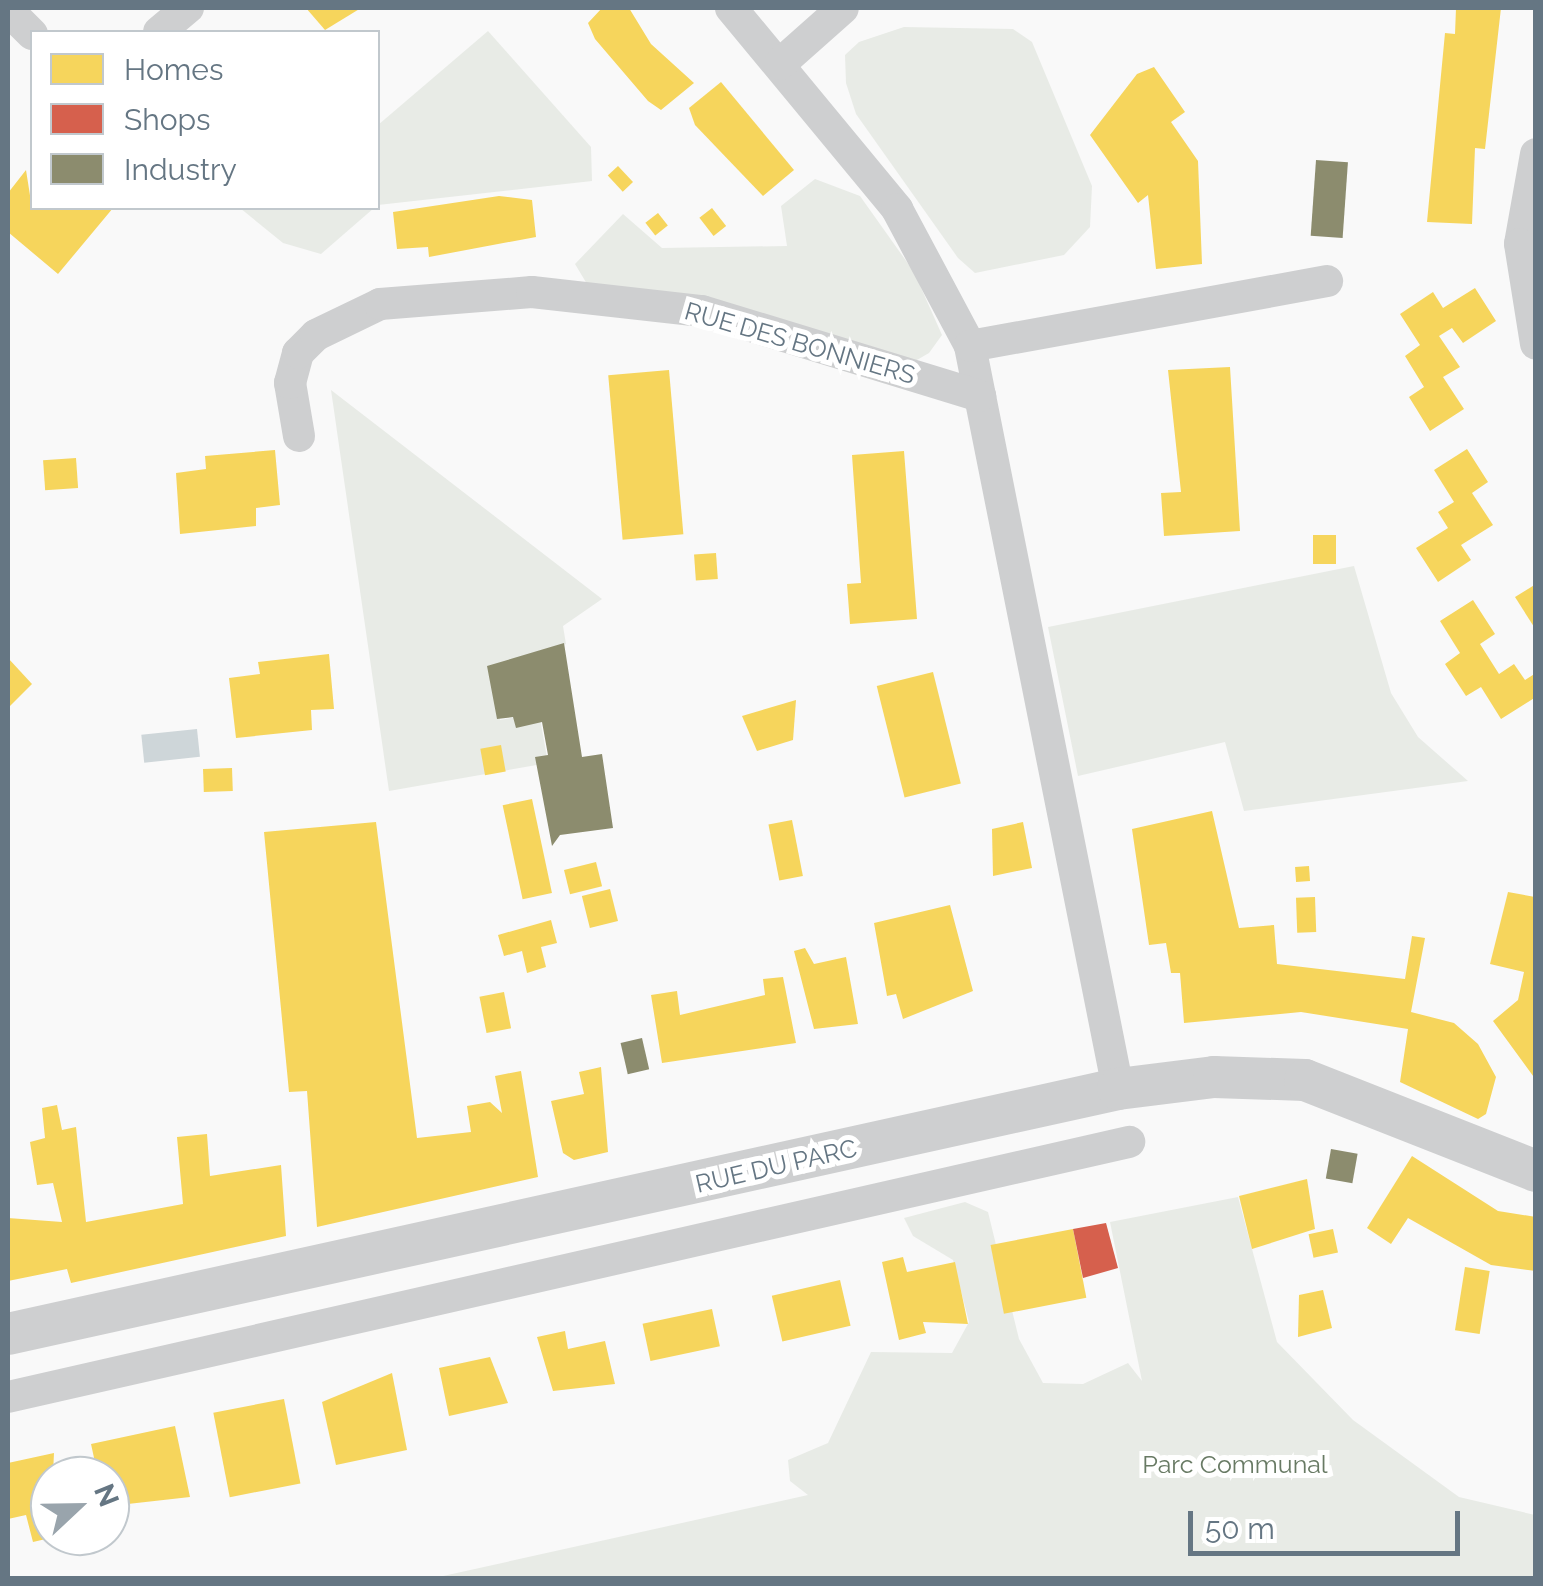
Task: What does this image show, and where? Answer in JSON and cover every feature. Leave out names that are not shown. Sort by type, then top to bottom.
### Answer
[{"type":"street","points":[[161,30],[188,8]]},
{"type":"street","points":[[732,8],[897,209],[970,346],[1118,1089]]},
{"type":"street","points":[[780,64],[844,8]]},
{"type":"street","points":[[8,10],[30,32]]},
{"type":"street","points":[[1536,154],[1520,244],[1536,344]]},
{"type":"street","points":[[970,346],[1326,281]]},
{"type":"street","name":"RUE DES BONNIERS","points":[[299,436],[290,383],[298,354],[316,335],[380,304],[532,292],[702,311],[980,396]]},
{"type":"street","name":"RUE DU PARC","points":[[8,1334],[1118,1089],[1214,1077],[1305,1080],[1536,1171]]},
{"type":"street","points":[[8,1397],[1130,1142]]},
{"type":"green space","points":[[904,27],[1013,29],[1032,42],[1092,186],[1090,227],[1064,255],[975,273],[958,258],[856,114],[846,83],[845,55],[859,42]]},
{"type":"green space","points":[[488,31],[591,147],[592,181],[380,205],[380,123]]},
{"type":"green space","points":[[815,179],[860,196],[914,272],[942,335],[929,353],[910,364],[587,284],[575,264],[623,214],[662,248],[787,246],[781,206]]},
{"type":"green space","points":[[242,210],[372,210],[321,254],[283,243]]},
{"type":"green space","points":[[331,390],[602,599],[563,626],[566,644],[490,667],[500,720],[539,713],[548,763],[389,791]]},
{"type":"green space","points":[[1354,566],[1391,693],[1418,737],[1468,781],[1244,811],[1225,742],[1078,776],[1048,627]]},
{"type":"green space","name":"Parc Communal","points":[[1238,1197],[1277,1342],[1353,1420],[1459,1497],[1535,1515],[1535,1578],[434,1578],[808,1495],[790,1481],[788,1460],[828,1443],[871,1352],[952,1353],[969,1322],[953,1260],[913,1236],[904,1218],[965,1202],[988,1212],[1019,1339],[1043,1383],[1083,1384],[1128,1363],[1142,1381],[1110,1222]]},
{"type":"shaded area","points":[[197,729],[200,757],[144,763],[141,735]]},
{"type":"building: Homes","points":[[306,8],[361,8],[325,30]]},
{"type":"building: Homes","points":[[602,8],[629,8],[651,44],[694,83],[661,110],[648,101],[595,39],[588,23]]},
{"type":"building: Homes","points":[[1456,8],[1501,8],[1485,149],[1475,148],[1472,224],[1427,222],[1445,33],[1455,34]]},
{"type":"building: Homes","points":[[1154,67],[1185,112],[1171,122],[1198,161],[1202,264],[1156,269],[1148,195],[1138,203],[1090,135],[1137,74]]},
{"type":"building: Homes","points":[[721,82],[794,170],[763,196],[695,125],[689,108]]},
{"type":"building: Homes","points":[[618,166],[633,182],[623,192],[608,176]]},
{"type":"building: Homes","points":[[26,170],[30,210],[111,210],[58,274],[8,232],[8,193]]},
{"type":"building: Homes","points":[[499,196],[532,200],[536,237],[429,257],[428,247],[397,249],[393,212]]},
{"type":"building: Homes","points":[[712,208],[726,226],[714,236],[699,218]]},
{"type":"building: Homes","points":[[658,213],[668,226],[655,235],[645,223]]},
{"type":"building: Homes","points":[[1475,288],[1496,321],[1463,343],[1452,328],[1439,336],[1460,367],[1443,377],[1464,409],[1430,431],[1409,397],[1424,387],[1405,356],[1420,345],[1400,314],[1433,292],[1443,308]]},
{"type":"building: Homes","points":[[1230,367],[1240,531],[1164,536],[1161,493],[1181,492],[1168,370]]},
{"type":"building: Homes","points":[[669,370],[683,534],[623,540],[608,375]]},
{"type":"building: Homes","points":[[1467,449],[1488,482],[1472,493],[1493,525],[1461,545],[1471,560],[1438,582],[1416,548],[1448,528],[1438,512],[1454,502],[1434,470]]},
{"type":"building: Homes","points":[[275,450],[280,505],[256,508],[256,526],[180,534],[176,473],[206,469],[205,456]]},
{"type":"building: Homes","points":[[904,451],[917,619],[850,624],[847,584],[861,583],[852,455]]},
{"type":"building: Homes","points":[[76,458],[78,488],[45,490],[43,460]]},
{"type":"building: Homes","points":[[1313,535],[1336,535],[1336,564],[1313,564]]},
{"type":"building: Homes","points":[[716,553],[718,579],[696,580],[694,555]]},
{"type":"building: Homes","points":[[1536,584],[1536,630],[1515,597]]},
{"type":"building: Homes","points":[[1473,600],[1495,634],[1480,644],[1499,674],[1514,664],[1525,680],[1536,673],[1536,697],[1501,719],[1481,687],[1466,696],[1445,664],[1460,653],[1440,621]]},
{"type":"building: Homes","points":[[329,654],[334,709],[311,710],[312,730],[236,738],[229,678],[260,674],[258,662]]},
{"type":"building: Homes","points":[[8,658],[32,684],[8,708]]},
{"type":"building: Homes","points":[[933,672],[961,784],[905,798],[877,686]]},
{"type":"building: Homes","points":[[796,700],[793,740],[757,751],[742,716]]},
{"type":"building: Homes","points":[[501,745],[506,772],[485,775],[480,749]]},
{"type":"building: Homes","points":[[232,768],[233,791],[204,792],[203,769]]},
{"type":"building: Homes","points":[[532,799],[552,893],[523,899],[503,805]]},
{"type":"building: Homes","points":[[1212,811],[1239,928],[1274,925],[1277,964],[1405,979],[1412,936],[1425,938],[1411,1012],[1454,1023],[1478,1044],[1496,1077],[1486,1114],[1478,1119],[1400,1082],[1408,1029],[1301,1012],[1184,1023],[1180,973],[1171,973],[1166,943],[1149,945],[1132,829]]},
{"type":"building: Homes","points":[[792,820],[803,876],[779,881],[768,825]]},
{"type":"building: Homes","points":[[376,822],[417,1138],[471,1132],[467,1106],[490,1102],[502,1113],[495,1076],[521,1071],[538,1177],[317,1227],[307,1091],[289,1092],[264,832]]},
{"type":"building: Homes","points":[[1023,822],[1032,868],[993,876],[992,829]]},
{"type":"building: Homes","points":[[596,862],[602,886],[570,894],[564,870]]},
{"type":"building: Homes","points":[[1309,866],[1310,881],[1296,882],[1295,867]]},
{"type":"building: Homes","points":[[610,889],[618,921],[590,928],[582,896]]},
{"type":"building: Homes","points":[[1508,892],[1535,897],[1536,1080],[1493,1021],[1518,1000],[1524,972],[1490,964]]},
{"type":"building: Homes","points":[[1315,897],[1316,932],[1297,933],[1296,898]]},
{"type":"building: Homes","points":[[950,905],[973,991],[903,1019],[896,994],[887,996],[874,923]]},
{"type":"building: Homes","points":[[551,920],[557,943],[541,947],[546,967],[527,973],[522,951],[504,956],[498,935]]},
{"type":"building: Homes","points":[[805,948],[814,964],[846,957],[858,1024],[814,1029],[794,951]]},
{"type":"building: Homes","points":[[783,977],[796,1043],[662,1063],[651,995],[677,991],[680,1015],[765,995],[763,979]]},
{"type":"building: Homes","points":[[504,992],[511,1028],[487,1033],[479,997]]},
{"type":"building: Homes","points":[[601,1067],[608,1152],[574,1160],[563,1153],[551,1101],[584,1094],[579,1072]]},
{"type":"building: Homes","points":[[57,1105],[62,1130],[76,1127],[86,1222],[183,1204],[177,1137],[207,1134],[210,1176],[281,1165],[286,1236],[71,1283],[67,1269],[8,1281],[8,1218],[62,1222],[53,1183],[37,1185],[30,1142],[45,1138],[42,1108]]},
{"type":"building: Homes","points":[[1412,1156],[1498,1211],[1536,1217],[1536,1271],[1491,1265],[1408,1218],[1391,1244],[1367,1228]]},
{"type":"building: Homes","points":[[1307,1179],[1315,1229],[1252,1249],[1239,1196]]},
{"type":"building: Homes","points":[[1073,1229],[1086,1298],[1004,1314],[991,1245]]},
{"type":"building: Homes","points":[[1333,1229],[1338,1252],[1314,1258],[1309,1234]]},
{"type":"building: Homes","points":[[903,1257],[907,1272],[955,1262],[968,1324],[923,1322],[926,1333],[899,1340],[882,1262]]},
{"type":"building: Homes","points":[[1465,1267],[1490,1271],[1480,1334],[1455,1330]]},
{"type":"building: Homes","points":[[840,1280],[851,1326],[782,1342],[772,1296]]},
{"type":"building: Homes","points":[[1323,1290],[1332,1328],[1298,1337],[1299,1295]]},
{"type":"building: Homes","points":[[712,1309],[720,1346],[650,1361],[643,1324]]},
{"type":"building: Homes","points":[[565,1331],[568,1349],[605,1341],[615,1384],[553,1391],[537,1337]]},
{"type":"building: Homes","points":[[490,1357],[508,1403],[449,1416],[439,1368]]},
{"type":"building: Homes","points":[[392,1373],[407,1450],[336,1465],[322,1402]]},
{"type":"building: Homes","points":[[284,1399],[300,1483],[230,1497],[213,1413]]},
{"type":"building: Homes","points":[[175,1426],[190,1497],[130,1504],[130,1456],[94,1456],[91,1444]]},
{"type":"building: Homes","points":[[30,1458],[30,1530],[26,1515],[8,1519],[8,1463]]},
{"type":"building: Shops","points":[[1106,1223],[1118,1268],[1083,1278],[1073,1229]]},
{"type":"building: Industry","points":[[1316,160],[1348,162],[1343,238],[1311,236]]},
{"type":"building: Industry","points":[[564,643],[582,757],[602,754],[613,828],[560,835],[552,846],[535,757],[548,755],[542,722],[516,728],[513,717],[497,719],[487,666]]},
{"type":"building: Industry","points":[[642,1038],[649,1069],[628,1074],[621,1043]]},
{"type":"building: Industry","points":[[1331,1149],[1358,1154],[1352,1183],[1326,1179]]}]
